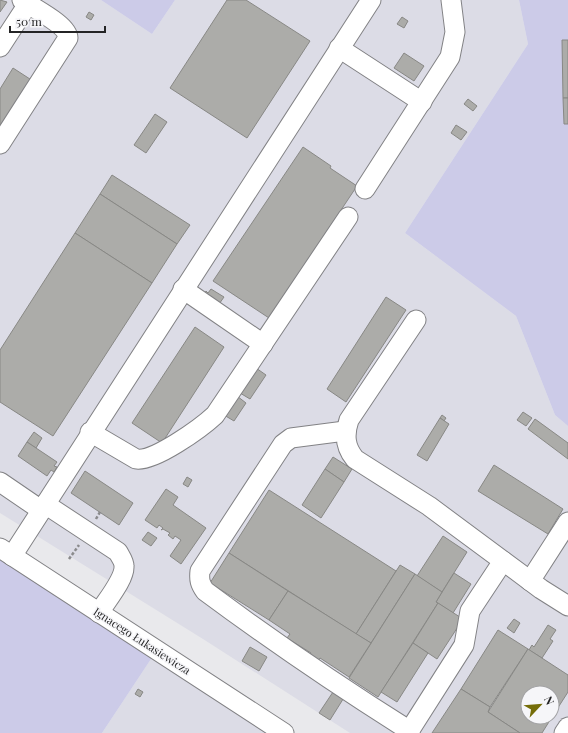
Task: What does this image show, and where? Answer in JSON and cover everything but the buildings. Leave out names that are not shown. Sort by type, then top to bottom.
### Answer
[{"type":"street","points":[[6,552],[43,507],[90,432],[371,0]]},
{"type":"street","points":[[365,189],[443,70],[454,45],[455,32],[451,0]]},
{"type":"street","points":[[0,47],[25,2],[63,27],[68,34],[68,38],[0,144]]},
{"type":"street","points":[[339,48],[422,102]]},
{"type":"street","points":[[90,432],[136,459],[142,460],[156,455],[206,424],[215,415],[348,217]]},
{"type":"street","points":[[183,289],[263,344]]},
{"type":"street","points":[[416,320],[349,420],[345,431],[349,452],[355,459],[430,506],[530,581],[568,606]]},
{"type":"street","points":[[345,431],[291,438],[283,444],[200,571],[200,585],[205,591],[332,682],[409,732],[464,644],[470,611],[503,561]]},
{"type":"street","points":[[0,482],[118,552],[124,565],[124,575],[99,613]]},
{"type":"street","points":[[530,581],[568,522]]},
{"type":"street","name":"Ignacego Łukasiewicza","points":[[6,552],[99,613],[264,728],[284,733]]},
{"type":"street","points":[[564,733],[568,727]]},
{"type":"shaded area","points":[[0,0],[101,0],[152,34],[175,0],[519,0],[528,44],[405,233],[516,316],[555,415],[568,426],[568,733],[350,733],[203,639],[0,513]]},
{"type":"shaded area","points":[[101,0],[175,0],[152,34]]},
{"type":"shaded area","points":[[519,0],[568,0],[568,426],[555,415],[516,316],[405,233],[528,44]]},
{"type":"shaded area","points":[[0,556],[153,656],[102,733],[0,733]]},
{"type":"shaded area","points":[[153,656],[267,733],[102,733]]}]
